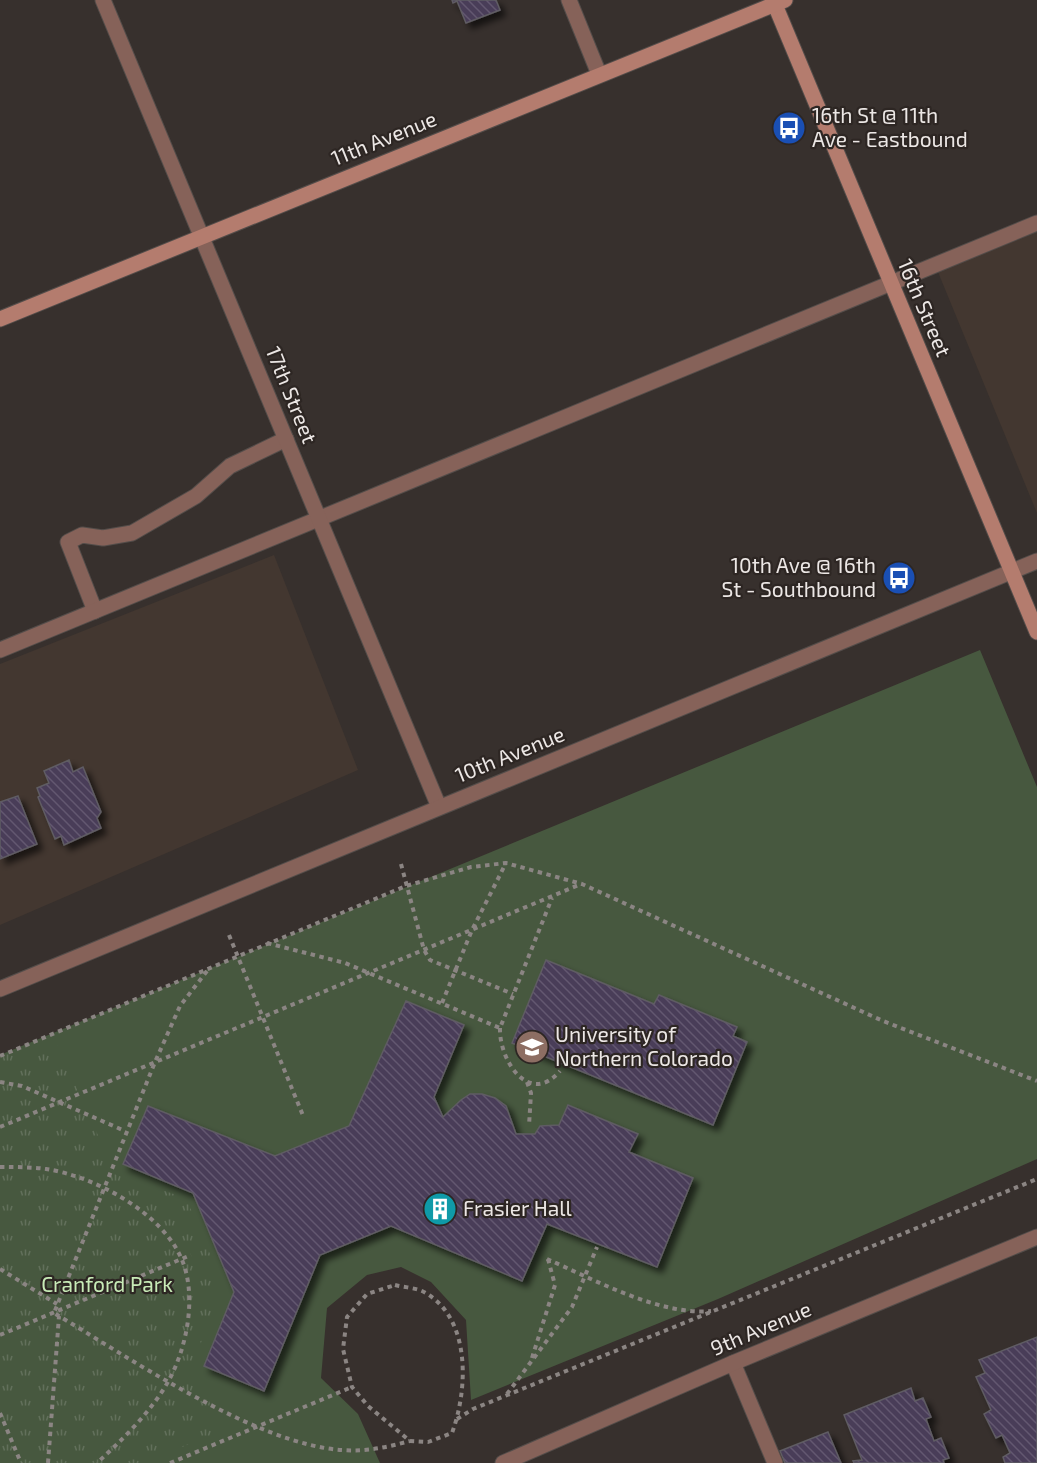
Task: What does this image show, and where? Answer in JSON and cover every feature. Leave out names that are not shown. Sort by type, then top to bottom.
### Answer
[{"type":"main road","name":"11th Avenue","points":[[0,319],[777,1]]},
{"type":"main road","name":"16th Street","points":[[777,1],[891,283],[1037,632]]},
{"type":"street","name":"17th Street","points":[[103,0],[439,807]]},
{"type":"street","points":[[569,0],[599,74]]},
{"type":"street","points":[[0,650],[1037,223]]},
{"type":"street","points":[[95,611],[68,542],[82,536],[103,538],[132,533],[196,496],[230,466],[286,439]]},
{"type":"street","name":"10th Avenue","points":[[0,988],[1037,561]]},
{"type":"street","name":"9th Avenue","points":[[503,1463],[733,1363],[1037,1237]]},
{"type":"street","points":[[733,1363],[775,1463]]},
{"type":"path","points":[[442,1003],[472,930],[506,863]]},
{"type":"path","points":[[0,1056],[406,886],[471,867],[506,863],[582,884],[883,1021],[1037,1081]]},
{"type":"path","points":[[401,864],[424,950],[430,960],[513,994]]},
{"type":"path","points":[[0,1127],[582,884]]},
{"type":"path","points":[[529,1126],[531,1093],[527,1082],[514,1071],[504,1056],[500,1028],[552,897]]},
{"type":"path","points":[[229,935],[304,1118]]},
{"type":"path","points":[[267,943],[345,963],[500,1028]]},
{"type":"path","points":[[54,1312],[125,1131],[180,1006],[209,968]]},
{"type":"path","points":[[527,1082],[539,1083],[553,1078],[560,1071]]},
{"type":"path","points":[[0,1082],[22,1086],[125,1131]]},
{"type":"path","points":[[0,1167],[46,1169],[116,1193],[157,1226],[182,1260],[187,1279],[188,1307],[178,1362],[159,1396],[97,1463]]},
{"type":"path","points":[[457,1419],[473,1408],[1037,1179]]},
{"type":"path","points":[[507,1395],[572,1307],[587,1276],[597,1247]]},
{"type":"path","points":[[0,1335],[191,1256]]},
{"type":"path","points":[[530,1364],[555,1285],[548,1259],[650,1301],[700,1312],[715,1310]]},
{"type":"path","points":[[0,1269],[57,1304]]},
{"type":"path","points":[[54,1312],[169,1380],[258,1426],[313,1445],[339,1450],[387,1448],[410,1441],[429,1442],[452,1433],[460,1410],[464,1368],[458,1334],[442,1309],[422,1292],[395,1285],[367,1294],[347,1317],[343,1348],[352,1387],[368,1406],[410,1441]]},
{"type":"path","points":[[48,1463],[59,1316]]},
{"type":"path","points":[[170,1463],[352,1387]]},
{"type":"path","points":[[0,1413],[21,1463]]},
{"type":"shaded area","points":[[1037,232],[1037,513],[938,272]]},
{"type":"shaded area","points":[[274,555],[358,770],[0,925],[0,664]]},
{"type":"green space","name":"University of Northern Colorado","points":[[980,650],[1037,787],[1037,1159],[718,1299],[471,1400],[466,1320],[431,1282],[401,1267],[367,1275],[327,1308],[321,1378],[358,1414],[380,1463],[0,1463],[0,1055]]},
{"type":"green space","name":"Cranford Park","points":[[52,1034],[116,1175],[186,1198],[222,1282],[194,1363],[221,1431],[143,1463],[0,1463],[0,1057]]},
{"type":"building","points":[[452,0],[496,0],[500,10],[466,23],[457,1],[453,3]]},
{"type":"building","points":[[69,760],[73,772],[83,767],[101,812],[97,818],[101,828],[64,845],[61,836],[55,839],[38,797],[40,796],[37,788],[49,783],[44,771]]},
{"type":"building","points":[[18,796],[37,844],[0,859],[0,802]]},
{"type":"building","points":[[546,960],[654,1004],[659,995],[737,1027],[733,1036],[747,1042],[713,1125],[512,1043]]},
{"type":"building","name":"Frasier Hall","points":[[406,1001],[464,1025],[434,1097],[443,1117],[470,1094],[482,1094],[495,1098],[506,1106],[516,1134],[535,1134],[540,1126],[559,1125],[568,1105],[638,1134],[629,1152],[693,1178],[657,1267],[547,1224],[522,1281],[391,1226],[320,1255],[264,1391],[204,1366],[234,1292],[193,1193],[123,1164],[148,1106],[275,1156],[349,1126]]},
{"type":"building","points":[[1037,1337],[1037,1463],[1005,1463],[1003,1457],[1010,1453],[1002,1435],[996,1438],[984,1414],[991,1410],[976,1377],[985,1373],[979,1360]]},
{"type":"building","points":[[911,1388],[915,1401],[923,1398],[931,1417],[926,1419],[934,1441],[941,1438],[949,1458],[943,1460],[944,1463],[854,1463],[853,1461],[862,1460],[844,1415]]},
{"type":"building","points":[[828,1432],[841,1463],[785,1463],[780,1451]]},
{"type":"place","name":"16th St @ 11th Ave - Eastbound","points":[[789,128]]},
{"type":"place","name":"10th Ave @ 16th St - Southbound","points":[[899,578]]},
{"type":"place","name":"University of Northern Colorado","points":[[532,1047]]},
{"type":"place","name":"Frasier Hall","points":[[440,1209]]}]
